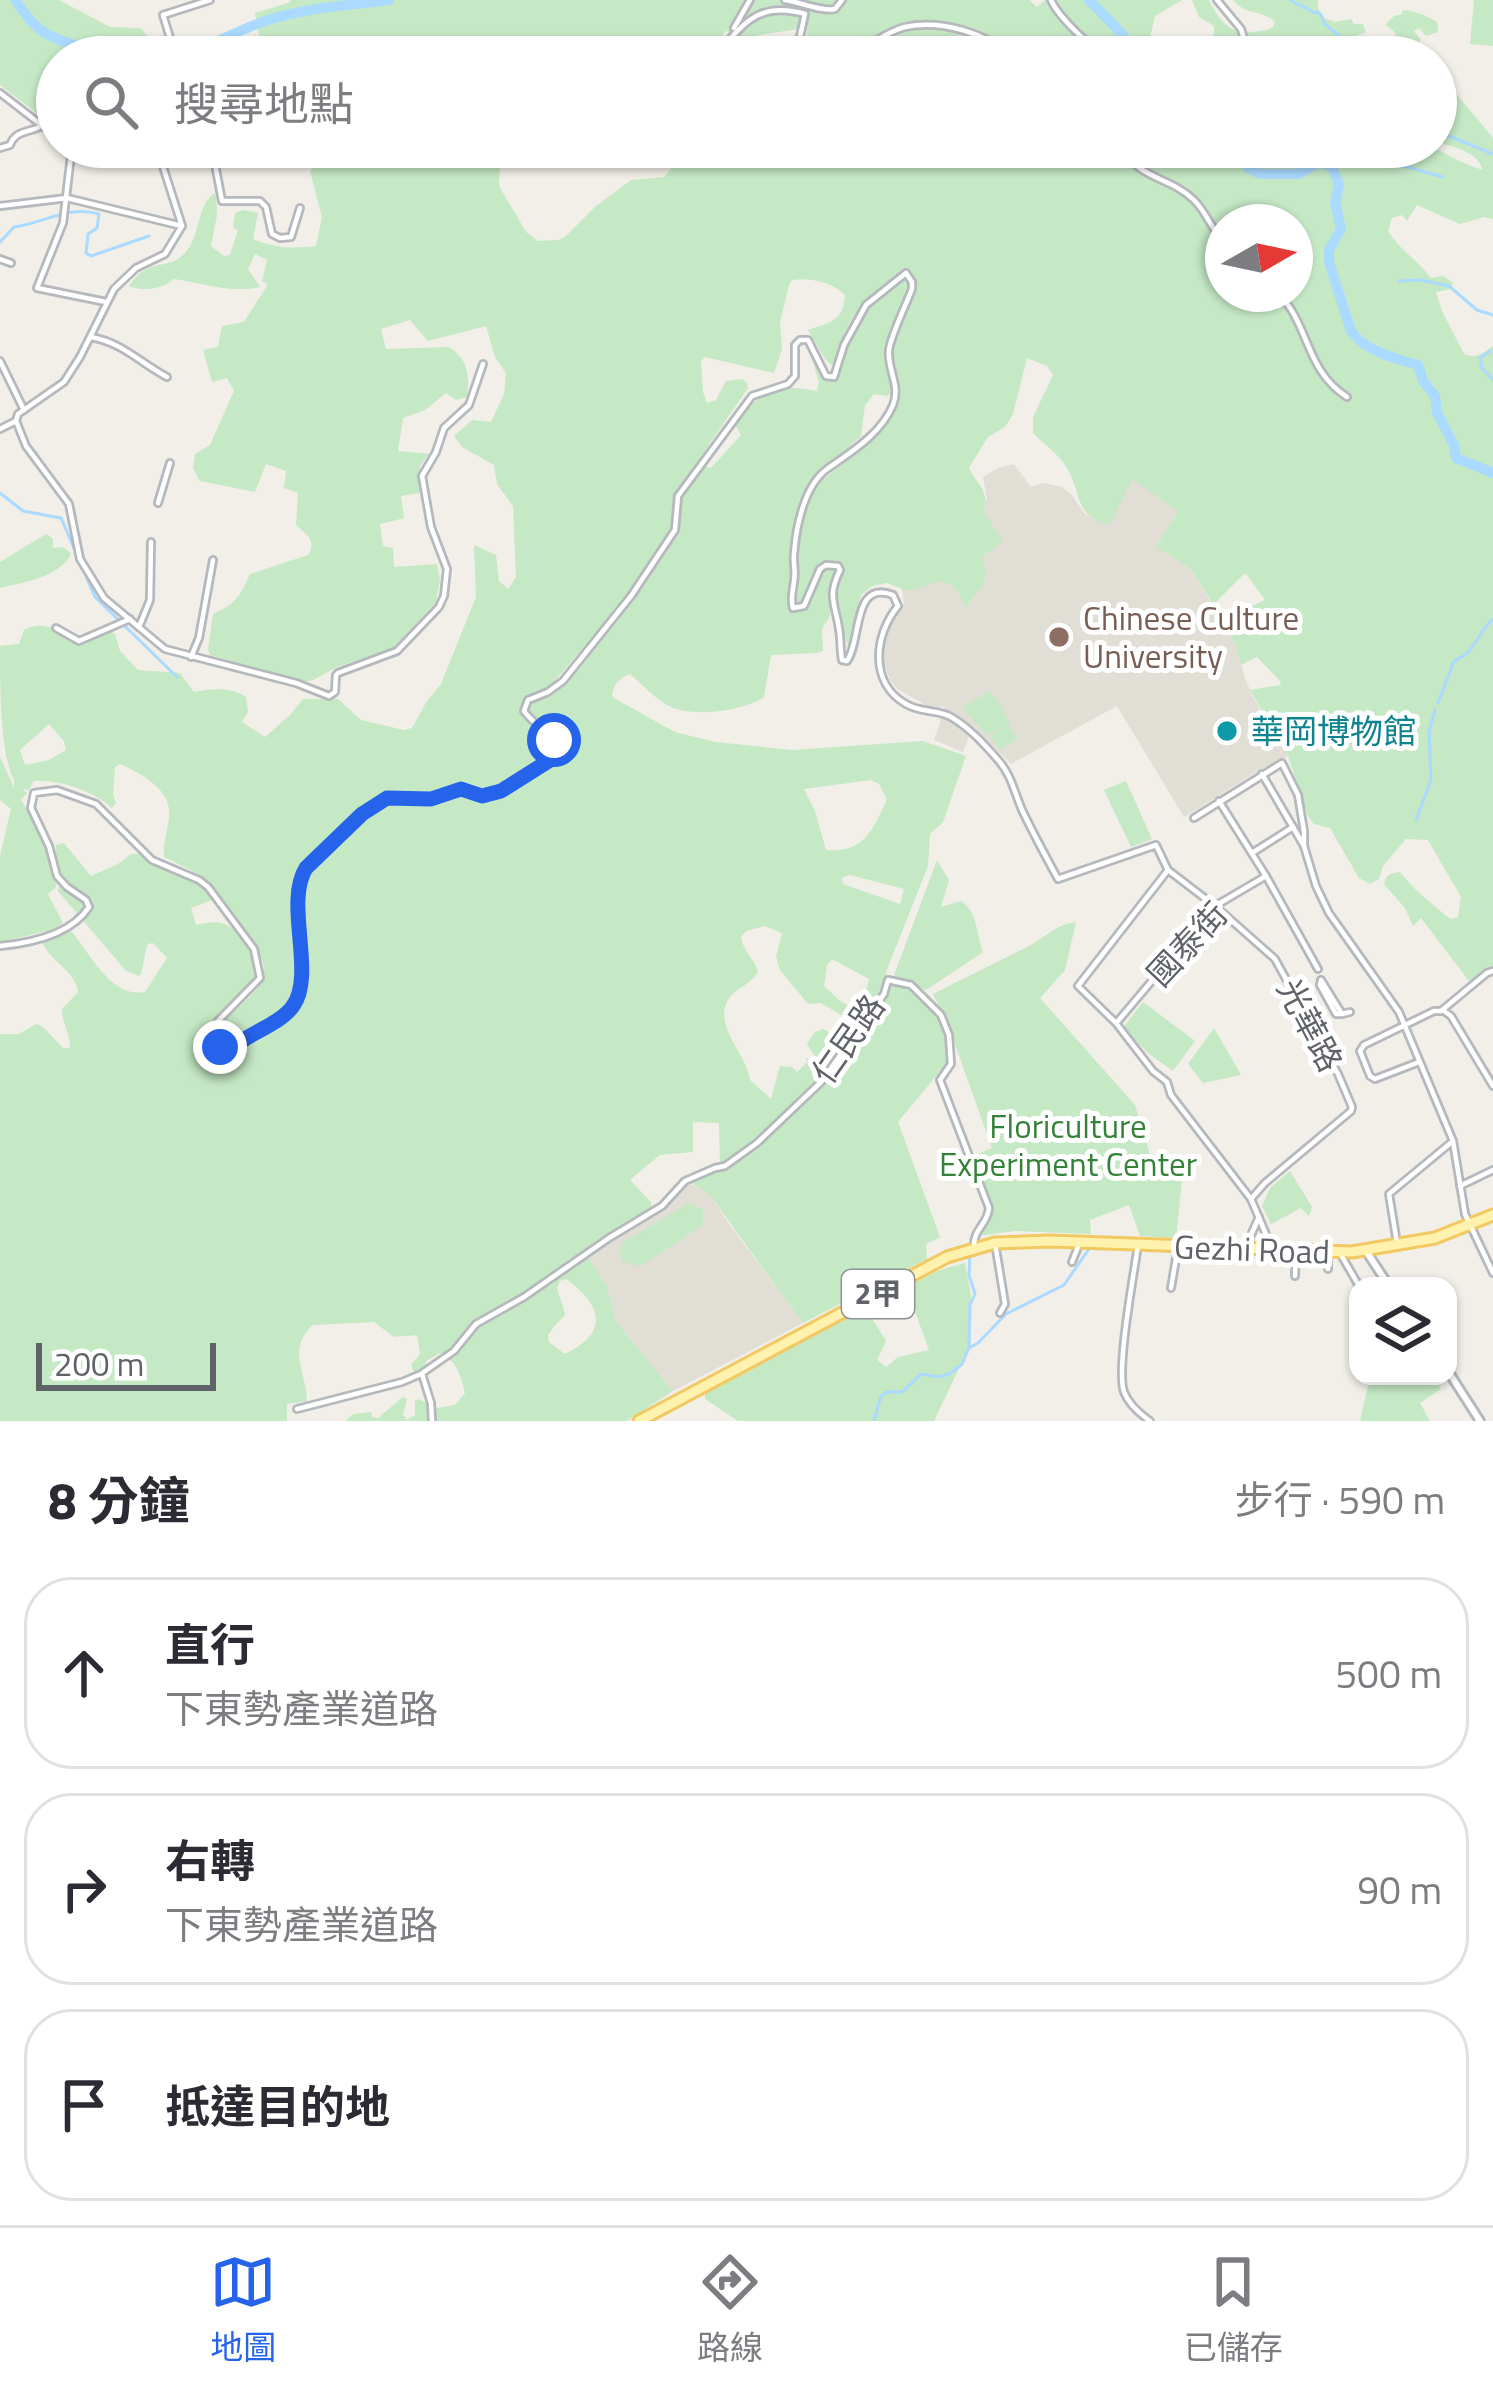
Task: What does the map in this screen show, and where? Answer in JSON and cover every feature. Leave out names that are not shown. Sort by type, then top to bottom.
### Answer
[{"type":"main road","name":"Gezhi Road","points":[[1138,1245],[1366,1251],[1435,1238],[1493,1215]]},
{"type":"main road","name":"2甲","points":[[638,1421],[974,1247],[995,1243],[1138,1245]]},
{"type":"street","points":[[170,36],[163,15],[210,0]]},
{"type":"street","points":[[732,34],[750,0]]},
{"type":"street","points":[[785,0],[827,11],[842,0]]},
{"type":"street","points":[[1051,0],[1081,36]]},
{"type":"street","points":[[1217,0],[1243,36]]},
{"type":"street","points":[[732,34],[761,7],[797,10],[805,16],[800,36]]},
{"type":"street","points":[[886,36],[902,28],[939,26],[985,36]]},
{"type":"street","points":[[0,93],[36,120]]},
{"type":"street","points":[[0,148],[10,145],[20,132],[36,129]]},
{"type":"street","points":[[70,168],[63,224],[38,287],[106,302]]},
{"type":"street","points":[[163,168],[182,226],[165,254],[126,275],[106,302],[64,382],[18,413],[16,421],[26,446],[69,505],[80,560],[91,580],[104,598],[165,649],[329,696],[335,692],[338,673],[403,646],[445,596],[447,569],[430,527],[422,476],[444,428],[470,405],[483,364]]},
{"type":"street","points":[[216,168],[222,201],[260,202],[266,207],[272,234],[280,238],[291,238],[301,208]]},
{"type":"street","points":[[1137,168],[1163,179],[1205,214]]},
{"type":"street","points":[[0,206],[67,198],[182,226]]},
{"type":"street","points":[[0,259],[11,262]]},
{"type":"street","points":[[0,946],[53,935],[87,910],[86,901],[57,876],[31,808],[34,793],[57,790],[96,803],[152,860],[208,887],[254,949],[260,978],[218,1022],[213,1033],[218,1045],[231,1047],[283,1016],[292,1009],[300,986],[298,889],[306,868],[362,814],[387,798],[431,799],[461,789],[482,796],[501,791],[555,757],[554,740],[524,711],[528,700],[562,681],[631,596],[675,530],[678,496],[752,396],[788,384],[795,376],[795,346],[800,340],[808,340],[826,376],[834,377],[845,342],[866,305],[906,273],[912,290],[889,349],[896,382],[891,409],[869,437],[814,483],[799,520],[790,602],[800,609],[820,569],[838,566],[832,608],[842,660],[847,661],[855,648],[863,604],[884,591],[893,595],[898,606],[879,642],[882,676],[905,704],[954,718],[997,758],[1058,879],[1156,845],[1168,870],[1078,986],[1167,1082],[1171,1095],[1251,1199],[1273,1251]]},
{"type":"street","points":[[1293,312],[1322,375],[1347,397]]},
{"type":"street","points":[[91,337],[123,347],[167,377]]},
{"type":"street","points":[[0,362],[24,410]]},
{"type":"street","points":[[0,429],[16,421]]},
{"type":"street","points":[[158,503],[170,463]]},
{"type":"street","points":[[139,627],[150,600],[151,542]]},
{"type":"street","points":[[191,657],[213,560]]},
{"type":"street","points":[[56,628],[79,641],[130,619]]},
{"type":"street","points":[[1194,818],[1282,763],[1298,795],[1304,846]]},
{"type":"street","points":[[1262,774],[1304,846],[1329,913],[1399,1012],[1453,1141],[1466,1214],[1493,1274]]},
{"type":"street","points":[[1219,801],[1318,969]]},
{"type":"street","points":[[1252,853],[1293,827]]},
{"type":"street","name":"光華路","points":[[1168,870],[1275,959],[1352,1107],[1251,1199]]},
{"type":"street","name":"國泰街","points":[[1116,1023],[1215,905],[1266,876]]},
{"type":"street","points":[[1442,1011],[1493,971]]},
{"type":"street","name":"仁民路","points":[[421,1374],[454,1351],[476,1324],[662,1206],[685,1181],[725,1166],[757,1143],[836,1064],[884,994],[888,980],[910,986],[945,1023],[951,1064],[940,1080],[989,1208],[975,1233],[974,1247]]},
{"type":"street","points":[[1321,980],[1323,983],[1346,1013],[1336,1014],[1321,980]]},
{"type":"street","points":[[1419,1062],[1375,1079],[1361,1057],[1364,1045],[1442,1011],[1450,1016],[1493,1086]]},
{"type":"street","points":[[1397,1245],[1390,1194],[1453,1141]]},
{"type":"street","points":[[1460,1186],[1493,1171]]},
{"type":"street","points":[[1244,1250],[1259,1217]]},
{"type":"street","points":[[1072,1262],[1080,1242]]},
{"type":"street","points":[[995,1243],[1005,1304],[1000,1313]]},
{"type":"street","points":[[1138,1245],[1123,1387],[1139,1414],[1150,1421]]},
{"type":"street","points":[[1172,1288],[1178,1246]]},
{"type":"street","points":[[1366,1251],[1383,1277]]},
{"type":"street","points":[[1294,1276],[1296,1252]]},
{"type":"street","points":[[1328,1269],[1334,1253]]},
{"type":"street","points":[[1334,1253],[1352,1277]]},
{"type":"street","points":[[297,1409],[421,1374],[433,1421]]},
{"type":"street","points":[[1457,1385],[1480,1421]]},
{"type":"street","points":[[1134,1421],[1139,1414]]},
{"type":"shaded area","name":"Chinese Culture University","points":[[1014,464],[1031,487],[1043,483],[1062,487],[1085,514],[1107,524],[1132,478],[1178,511],[1156,547],[1191,569],[1236,646],[1253,697],[1288,756],[1184,817],[1117,706],[1011,764],[973,726],[963,752],[934,740],[945,707],[927,706],[896,688],[884,664],[884,645],[904,603],[902,589],[925,534],[987,499],[983,477]]},
{"type":"shaded area","points":[[690,1184],[710,1194],[803,1323],[673,1391],[615,1320],[607,1286],[588,1257]]},
{"type":"green space","points":[[0,0],[59,0],[110,27],[141,28],[147,36],[36,36],[36,112],[0,85]]},
{"type":"green space","points":[[1029,0],[1037,7],[1045,0],[1182,0],[1155,16],[1150,36],[808,36],[806,28],[758,36],[731,36],[726,30],[722,36],[259,36],[255,13],[288,3]]},
{"type":"green space","points":[[1192,0],[1209,0],[1221,20],[1241,36],[1211,36],[1214,26],[1199,17]]},
{"type":"green space","points":[[1233,0],[1318,0],[1324,18],[1351,19],[1363,24],[1366,32],[1356,36],[1245,36],[1267,30],[1275,22]]},
{"type":"green space","points":[[1474,0],[1493,0],[1493,46],[1470,44]]},
{"type":"green space","points":[[1402,11],[1437,22],[1438,32],[1426,36],[1419,28],[1414,31],[1418,36],[1396,36],[1385,25]]},
{"type":"green space","points":[[1457,95],[1493,138],[1493,219],[1460,224],[1417,205],[1407,221],[1402,215],[1392,218],[1388,231],[1431,278],[1443,276],[1453,283],[1451,289],[1436,292],[1464,354],[1476,356],[1493,346],[1493,975],[1488,967],[1469,981],[1421,918],[1413,926],[1405,908],[1384,884],[1400,872],[1450,919],[1458,917],[1461,897],[1428,840],[1406,839],[1383,866],[1379,879],[1370,884],[1359,878],[1330,828],[1314,824],[1288,756],[1250,690],[1281,682],[1257,657],[1241,665],[1216,610],[1245,609],[1265,600],[1244,574],[1213,605],[1191,569],[1156,547],[1178,511],[1132,479],[1111,522],[1089,515],[1065,465],[1033,433],[1033,417],[1053,375],[1047,366],[1027,358],[1013,414],[1005,427],[988,437],[969,468],[984,493],[984,513],[1003,541],[982,557],[985,580],[966,608],[954,586],[941,581],[908,591],[887,583],[872,586],[861,595],[848,646],[833,596],[839,565],[827,563],[819,568],[803,604],[795,606],[795,563],[788,602],[791,610],[799,612],[806,607],[822,570],[837,570],[830,586],[830,616],[822,629],[823,651],[771,655],[764,697],[718,711],[679,710],[630,674],[617,682],[612,697],[675,732],[715,742],[792,750],[923,741],[966,756],[943,822],[930,834],[928,866],[886,972],[890,983],[916,994],[934,1011],[947,1048],[948,1062],[898,1122],[940,1237],[926,1244],[927,1259],[803,1323],[714,1200],[686,1177],[720,1165],[719,1123],[693,1122],[693,1152],[660,1155],[630,1180],[652,1209],[588,1257],[607,1286],[615,1320],[673,1391],[627,1421],[345,1421],[353,1414],[371,1412],[378,1418],[403,1397],[407,1399],[406,1420],[415,1415],[418,1399],[438,1408],[455,1405],[465,1393],[446,1356],[440,1353],[426,1361],[425,1369],[415,1375],[411,1365],[420,1354],[417,1335],[394,1337],[374,1322],[312,1325],[299,1352],[307,1401],[287,1404],[287,1421],[0,1421],[0,1034],[19,1034],[36,1024],[63,1048],[70,1048],[62,1009],[78,992],[76,984],[42,941],[72,932],[112,982],[133,992],[145,992],[167,958],[153,943],[148,944],[139,976],[126,971],[58,891],[56,845],[64,843],[91,876],[131,854],[141,854],[156,866],[198,882],[212,897],[191,908],[196,925],[217,922],[232,928],[251,950],[256,969],[251,986],[212,1027],[219,1048],[234,1047],[293,1010],[299,1001],[304,953],[301,896],[309,868],[373,808],[388,801],[431,802],[461,792],[481,797],[501,793],[555,760],[559,749],[555,738],[526,711],[530,702],[550,697],[567,684],[632,600],[677,533],[682,498],[705,466],[711,468],[741,435],[735,424],[744,412],[779,389],[817,391],[811,355],[823,376],[836,379],[867,308],[904,276],[910,289],[888,347],[894,388],[887,396],[874,394],[865,405],[861,436],[812,479],[796,520],[794,554],[817,484],[873,440],[890,417],[899,384],[891,352],[917,285],[905,270],[863,303],[832,366],[808,330],[838,316],[845,295],[828,284],[805,279],[792,280],[789,285],[780,322],[782,349],[774,373],[705,357],[701,361],[707,403],[716,400],[726,381],[743,379],[748,388],[675,494],[671,530],[629,594],[547,690],[526,700],[522,711],[552,744],[552,757],[500,789],[482,793],[460,786],[430,796],[387,796],[370,804],[301,874],[294,1000],[289,1008],[229,1046],[220,1044],[215,1031],[260,984],[261,956],[211,884],[164,857],[169,818],[166,799],[146,778],[120,764],[115,767],[116,803],[112,808],[65,784],[34,781],[29,790],[22,789],[27,793],[21,800],[57,879],[48,894],[63,923],[0,942],[0,856],[11,809],[0,800],[0,757],[14,788],[14,779],[3,736],[0,646],[19,644],[24,630],[39,626],[79,644],[110,631],[138,670],[180,673],[194,692],[227,690],[246,697],[248,712],[242,722],[265,737],[303,699],[338,699],[361,720],[404,730],[412,728],[441,684],[476,597],[474,545],[496,555],[499,581],[508,589],[516,577],[513,506],[497,484],[494,465],[462,447],[454,436],[472,420],[491,422],[504,394],[506,373],[495,357],[486,326],[428,341],[410,320],[381,329],[386,349],[449,347],[468,375],[467,397],[456,400],[446,393],[425,410],[403,418],[398,451],[429,454],[420,466],[419,493],[401,496],[404,518],[380,524],[383,546],[393,548],[394,567],[437,564],[436,602],[393,648],[313,680],[302,682],[210,655],[213,614],[236,598],[250,574],[308,555],[311,545],[296,525],[298,493],[284,488],[286,471],[266,464],[255,492],[200,481],[193,468],[195,454],[210,445],[234,391],[227,378],[212,382],[203,350],[218,347],[222,326],[244,322],[268,284],[262,281],[267,260],[255,254],[248,269],[260,287],[228,289],[174,279],[153,288],[129,286],[144,271],[185,253],[213,194],[217,215],[211,246],[224,256],[230,255],[238,230],[233,228],[235,213],[243,210],[258,213],[253,239],[284,247],[316,246],[322,217],[313,168],[500,168],[499,186],[526,232],[538,241],[565,237],[631,180],[664,177],[672,168],[1457,168],[1457,159],[1483,170],[1457,148]],"holes":[[[49,724],[66,750],[25,765],[20,750]],[[871,780],[887,799],[877,820],[859,843],[826,850],[804,789]],[[850,875],[904,889],[900,904],[843,884],[842,878]],[[765,926],[782,933],[776,957],[780,970],[808,1004],[821,1003],[856,1027],[842,1040],[823,1029],[815,1032],[807,1044],[813,1061],[806,1058],[797,1072],[780,1066],[771,1099],[750,1080],[724,1017],[730,997],[758,971],[741,937]],[[832,959],[869,979],[855,1010],[824,986]],[[566,1279],[588,1299],[596,1318],[589,1337],[565,1354],[549,1342],[548,1335],[564,1315],[557,1288]]]},
{"type":"green space","points":[[46,534],[53,539],[53,548],[63,547],[71,554],[65,562],[40,578],[0,588],[0,562]]},
{"type":"green space","points":[[991,691],[1017,739],[1001,749],[989,737],[1007,724],[987,735],[962,707]]},
{"type":"green space","points":[[1126,781],[1152,839],[1131,847],[1104,790]]},
{"type":"green space","points":[[937,860],[949,880],[941,907],[961,901],[967,906],[983,952],[926,990],[893,978]]},
{"type":"green space","name":"Floriculture Experiment Center","points":[[1076,922],[1065,970],[1040,998],[1135,1105],[1152,1161],[1182,1180],[1176,1238],[1140,1236],[1129,1205],[1090,1220],[1091,1234],[1015,1231],[978,1236],[993,1209],[973,1156],[992,1148],[933,994],[1056,928]]},
{"type":"green space","points":[[1143,1002],[1195,1041],[1173,1071],[1123,1028]]},
{"type":"green space","points":[[1214,1028],[1241,1075],[1203,1083],[1188,1064]]},
{"type":"green space","points":[[1290,1171],[1312,1207],[1309,1216],[1301,1208],[1271,1224],[1262,1206],[1270,1188]]},
{"type":"green space","points":[[689,1203],[703,1209],[703,1225],[641,1266],[623,1262],[619,1251],[624,1242]]},
{"type":"green space","points":[[965,1263],[971,1296],[970,1345],[934,1421],[738,1421],[705,1399],[705,1387],[866,1309],[886,1341],[877,1360],[886,1367],[898,1357],[929,1350],[906,1287]]},
{"type":"green space","points":[[1368,1385],[1439,1385],[1441,1389],[1420,1403],[1430,1421],[1360,1421]]},
{"type":"waterway","points":[[15,0],[34,25],[51,36]]},
{"type":"waterway","points":[[229,36],[282,16],[389,0]]},
{"type":"waterway","points":[[1089,0],[1123,36]]},
{"type":"waterway","points":[[1290,0],[1319,13]]},
{"type":"waterway","points":[[1321,15],[1339,36]]},
{"type":"waterway","points":[[1457,139],[1493,154]]},
{"type":"waterway","points":[[1248,168],[1260,174],[1298,174],[1309,168]]},
{"type":"waterway","points":[[1332,168],[1339,185],[1335,202],[1341,229],[1329,250],[1329,262],[1351,331],[1373,349],[1418,365],[1435,396],[1456,458],[1493,473]]},
{"type":"waterway","points":[[1410,168],[1443,177]]},
{"type":"waterway","points":[[0,242],[14,227],[77,212],[99,214],[97,228],[88,234],[86,253],[91,256],[149,236]]},
{"type":"waterway","points":[[1399,281],[1449,286],[1477,310],[1493,315]]},
{"type":"waterway","points":[[1490,351],[1480,358],[1493,380]]},
{"type":"waterway","points":[[0,493],[23,511],[61,518],[95,597],[177,677]]},
{"type":"waterway","points":[[1438,703],[1454,661],[1467,653],[1493,619]]},
{"type":"waterway","points":[[1416,820],[1431,780],[1429,731],[1435,710]]},
{"type":"waterway","points":[[874,1421],[881,1396],[902,1392],[921,1374],[951,1373],[962,1364],[969,1348],[1006,1314],[1064,1285],[1089,1249]]},
{"type":"waterway","points":[[969,1348],[970,1305],[975,1294],[970,1255]]},
{"type":"place","name":"Chinese Culture University","points":[[1059,637]]},
{"type":"place","name":"華岡博物館","points":[[1227,731]]},
{"type":"route","points":[[220,1047],[239,1043],[292,1009],[300,986],[300,878],[362,814],[387,798],[431,799],[461,789],[482,796],[501,791],[555,757],[554,740]]}]
